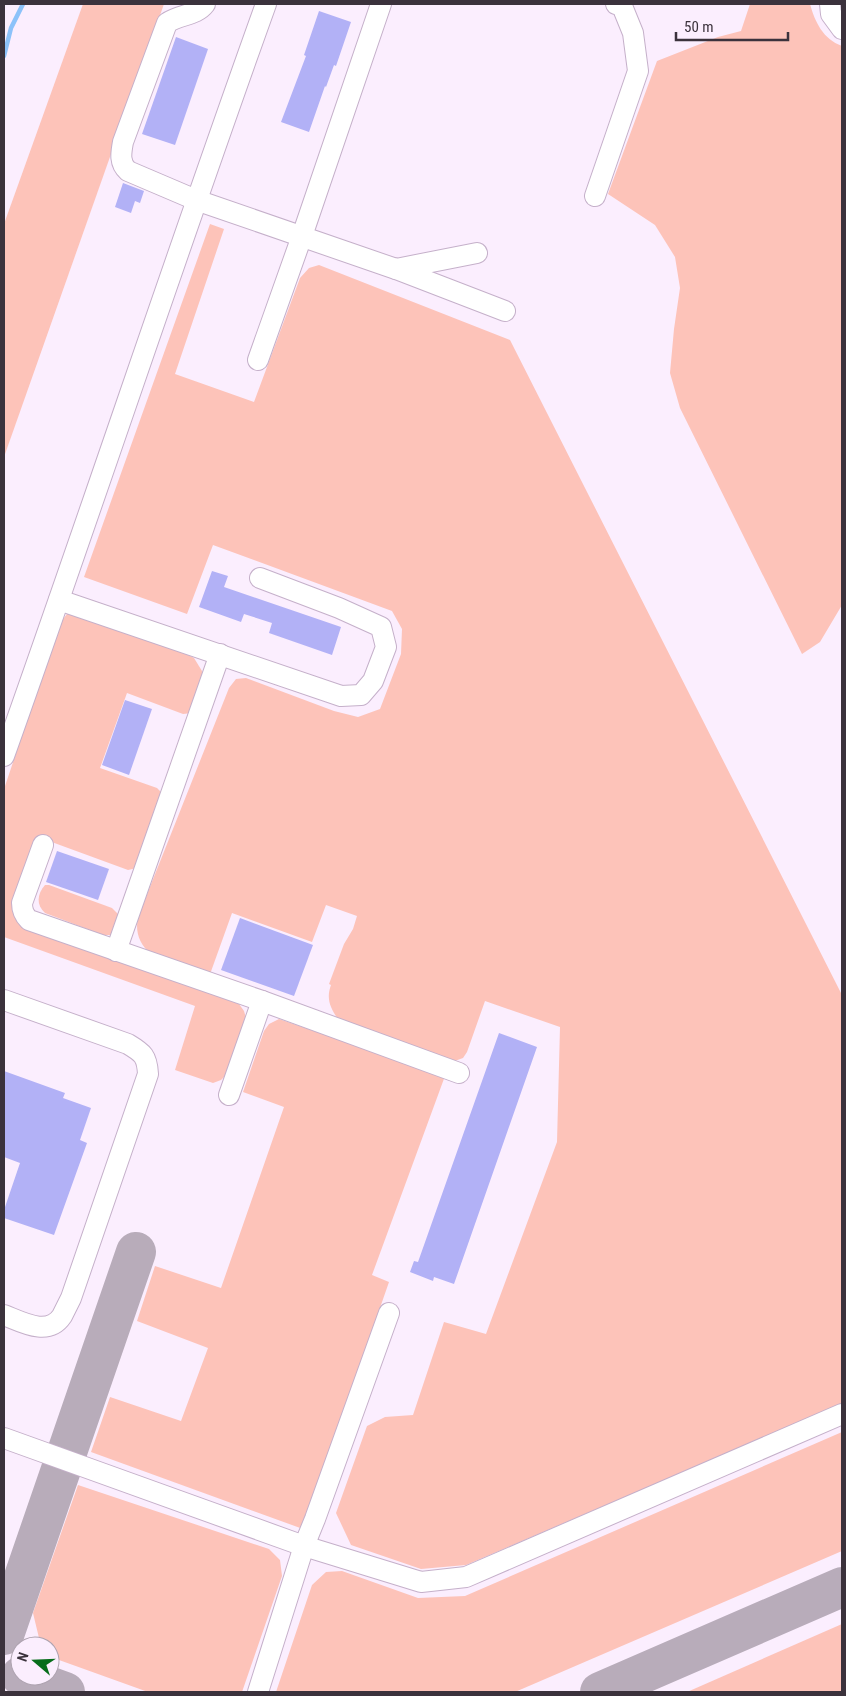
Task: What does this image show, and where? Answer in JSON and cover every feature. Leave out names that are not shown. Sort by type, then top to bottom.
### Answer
[{"type":"lane","points":[[205,4],[196,12],[175,17],[167,23],[123,142],[121,156],[123,166],[128,171],[196,200],[396,269],[505,312]]},
{"type":"lane","points":[[4,756],[196,200],[266,4]]},
{"type":"lane","points":[[258,360],[381,4]]},
{"type":"lane","points":[[595,196],[638,71],[633,33],[620,4]]},
{"type":"lane","points":[[830,4],[830,14],[842,29]]},
{"type":"lane","points":[[396,269],[477,253]]},
{"type":"lane","points":[[59,600],[341,696],[361,695],[372,682],[386,647],[381,627],[339,608],[260,578]]},
{"type":"lane","points":[[116,951],[220,654]]},
{"type":"lane","points":[[42,844],[22,903],[25,916],[29,920],[262,1001],[459,1073]]},
{"type":"lane","points":[[4,1000],[128,1044],[142,1053],[148,1062],[148,1074],[71,1298],[61,1317],[52,1325],[43,1327],[4,1315]]},
{"type":"lane","points":[[228,1095],[262,1001]]},
{"type":"lane","points":[[258,1692],[304,1546],[389,1313]]},
{"type":"lane","points":[[4,1438],[304,1546],[421,1582],[466,1577],[842,1414]]},
{"type":"shaded area","points":[[83,4],[164,4],[4,457],[4,224]]},
{"type":"shaded area","points":[[750,4],[810,4],[814,17],[821,29],[830,39],[842,46],[842,605],[820,642],[802,654],[680,408],[670,373],[680,288],[675,257],[655,225],[608,194],[657,61],[718,37],[741,31]]},
{"type":"shaded area","points":[[210,224],[224,229],[175,374],[254,402],[300,278],[309,268],[319,265],[510,340],[842,995],[842,1404],[466,1565],[421,1569],[351,1545],[336,1513],[367,1426],[385,1417],[413,1415],[444,1322],[486,1334],[557,1142],[560,1027],[485,1001],[467,1052],[463,1058],[452,1062],[338,1019],[330,1003],[331,985],[329,984],[357,916],[326,905],[312,942],[232,913],[209,977],[151,954],[143,946],[137,928],[138,917],[229,688],[236,679],[246,678],[334,711],[358,717],[380,709],[401,654],[402,629],[392,611],[213,545],[187,614],[84,577]]},
{"type":"shaded area","points":[[76,612],[177,649],[194,658],[202,671],[205,685],[192,713],[183,714],[127,693],[100,768],[157,788],[162,793],[137,868],[128,870],[38,837],[25,927],[239,1004],[246,1018],[227,1074],[221,1080],[213,1083],[175,1070],[195,1006],[4,937],[4,789],[60,623],[67,614]]},
{"type":"shaded area","points":[[45,885],[112,908],[120,916],[113,935],[103,935],[45,913],[40,907],[39,899],[40,892]]},
{"type":"shaded area","points":[[279,1019],[445,1076],[372,1275],[389,1282],[303,1529],[91,1452],[110,1397],[181,1421],[208,1348],[137,1321],[155,1266],[221,1288],[284,1107],[243,1092],[264,1031],[269,1024]]},
{"type":"shaded area","points":[[842,1432],[842,1551],[515,1692],[276,1692],[312,1585],[326,1572],[342,1571],[418,1598],[465,1596]]},
{"type":"shaded area","points":[[78,1485],[269,1549],[280,1560],[282,1576],[242,1692],[148,1692],[60,1660],[60,1636],[39,1636],[33,1613]]},
{"type":"shaded area","points":[[842,1624],[842,1692],[687,1692]]},
{"type":"building","points":[[319,11],[351,22],[336,66],[334,65],[325,86],[309,132],[281,122],[306,56],[304,55]]},
{"type":"building","points":[[176,37],[208,49],[175,145],[142,134]]},
{"type":"building","points":[[123,183],[144,191],[140,203],[135,201],[131,213],[115,207]]},
{"type":"building","points":[[212,571],[228,576],[224,587],[341,627],[332,655],[269,633],[272,623],[244,614],[241,622],[199,607]]},
{"type":"building","points":[[125,700],[152,709],[129,775],[102,765]]},
{"type":"building","points":[[57,851],[109,869],[98,900],[46,882]]},
{"type":"building","points":[[240,918],[313,945],[294,996],[221,970]]},
{"type":"building","points":[[499,1033],[537,1047],[454,1284],[434,1277],[433,1281],[410,1272],[414,1261],[418,1262]]},
{"type":"building","points":[[4,1071],[65,1093],[63,1098],[91,1108],[80,1140],[87,1143],[54,1235],[4,1218],[4,1210],[20,1163],[4,1157]]},
{"type":"waterway","points":[[4,56],[11,28],[23,4]]},
{"type":"taxiway","points":[[4,1635],[136,1252]]},
{"type":"taxiway","points":[[600,1692],[842,1587]]},
{"type":"taxiway","points":[[48,1686],[65,1692]]}]
